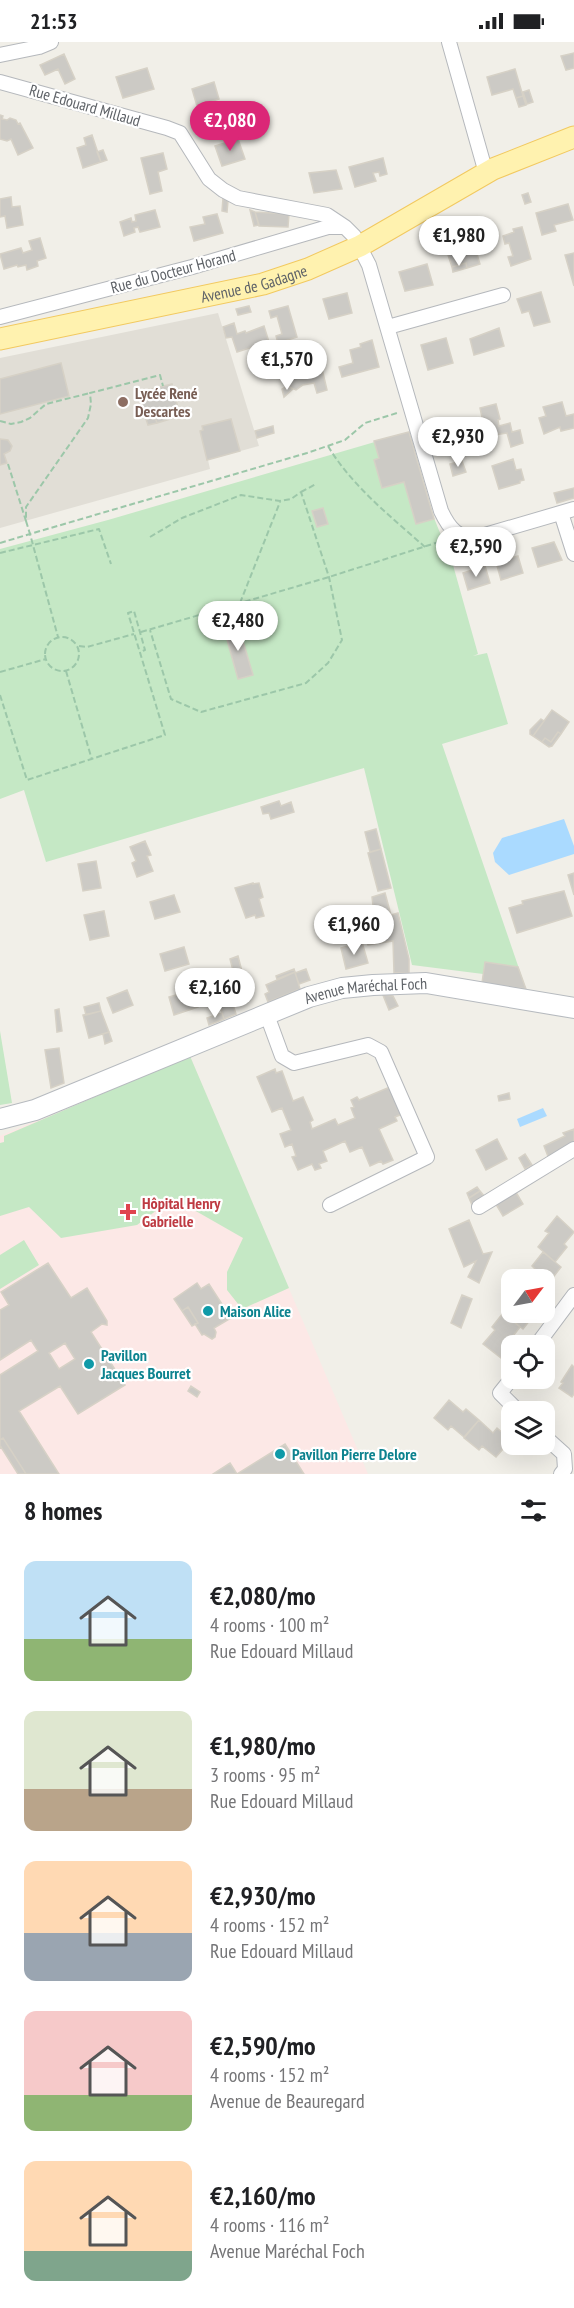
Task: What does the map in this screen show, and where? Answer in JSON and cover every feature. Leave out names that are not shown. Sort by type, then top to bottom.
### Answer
[{"type":"main road","name":"Avenue de Gadagne","points":[[0,339],[263,284],[308,269],[360,246],[486,173],[574,137]]},
{"type":"main road","name":"Avenue Maréchal Foch","points":[[0,1119],[35,1110],[309,997],[342,988],[399,982],[426,983],[574,1008]]},
{"type":"street","points":[[0,54],[39,47],[51,42]]},
{"type":"street","points":[[449,42],[486,173]]},
{"type":"street","name":"Rue Edouard Millaud","points":[[0,82],[180,133],[208,179],[223,190],[238,198],[327,215],[345,227],[354,236],[369,265],[441,511],[447,524],[458,535]]},
{"type":"street","name":"Rue du Docteur Horand","points":[[0,317],[192,267],[328,227],[345,227]]},
{"type":"street","points":[[388,327],[502,295]]},
{"type":"street","points":[[458,535],[468,538],[478,537],[568,511],[574,554]]},
{"type":"street","points":[[267,1014],[282,1056],[294,1064],[368,1045],[381,1052],[427,1157],[330,1205]]},
{"type":"street","points":[[479,1207],[574,1149]]},
{"type":"street","points":[[544,1335],[574,1295]]},
{"type":"street","points":[[503,1389],[500,1393],[508,1401]]},
{"type":"street","points":[[555,1446],[564,1454],[565,1469],[561,1474]]},
{"type":"path","points":[[0,421],[11,424],[21,422],[30,418],[46,404],[160,375],[163,386]]},
{"type":"path","points":[[26,521],[26,507],[88,418],[91,404],[90,393]]},
{"type":"path","points":[[0,543],[328,446],[345,440],[365,423],[412,408]]},
{"type":"path","points":[[328,446],[365,491],[424,547]]},
{"type":"path","points":[[8,464],[58,637]]},
{"type":"path","points":[[150,537],[182,518],[241,495],[280,501],[291,499],[316,484]]},
{"type":"path","points":[[150,630],[171,699],[201,712],[306,683],[328,663],[342,640],[329,577],[301,492]]},
{"type":"path","points":[[240,603],[280,501]]},
{"type":"path","points":[[0,553],[99,529],[111,564]]},
{"type":"path","points":[[141,632],[329,577],[458,535]]},
{"type":"path","points":[[0,695],[27,780],[165,735],[128,613],[134,611],[145,650],[140,652]]},
{"type":"path","points":[[78,646],[87,646],[134,634]]},
{"type":"path","points":[[58,637],[73,640],[80,654],[74,668],[66,671],[54,669],[46,660],[45,650],[50,642],[58,637]]},
{"type":"path","points":[[0,672],[46,660]]},
{"type":"path","points":[[66,671],[92,760]]},
{"type":"shaded area","name":"Lycée René Descartes","points":[[218,313],[259,446],[208,460],[210,469],[0,528],[0,358]]},
{"type":"shaded area","name":"Hôpital Henry Gabrielle","points":[[190,1056],[368,1474],[0,1474],[0,1136]]},
{"type":"green space","points":[[409,432],[434,518],[453,565],[478,654],[473,656],[487,653],[508,724],[442,744],[526,989],[482,983],[483,974],[412,965],[364,768],[46,862],[24,790],[0,799],[0,549],[108,520]]},
{"type":"green space","points":[[0,1031],[12,1103],[0,1105]]},
{"type":"green space","points":[[190,1056],[289,1288],[242,1309],[227,1290],[227,1272],[243,1238],[173,1198],[137,1225],[61,1238],[29,1207],[0,1216],[0,1143],[4,1142],[4,1136]]},
{"type":"green space","points":[[24,1240],[39,1265],[0,1289],[0,1255]]},
{"type":"water","points":[[230,115],[233,127],[214,133],[211,121]]},
{"type":"water","points":[[564,819],[574,846],[574,854],[509,875],[495,862],[493,853],[502,838]]},
{"type":"water","points":[[543,1108],[547,1116],[520,1127],[517,1119]]},
{"type":"building","points":[[574,53],[574,68],[566,70],[561,56]]},
{"type":"building","points":[[64,54],[75,79],[65,84],[58,69],[45,75],[40,65]]},
{"type":"building","points":[[147,68],[154,89],[123,98],[116,77]]},
{"type":"building","points":[[515,69],[523,96],[516,98],[513,89],[492,95],[487,77]]},
{"type":"building","points":[[214,82],[219,99],[197,106],[192,89]]},
{"type":"building","points":[[529,90],[533,102],[527,104],[523,92]]},
{"type":"building","points":[[523,96],[526,105],[519,107],[516,98]]},
{"type":"building","points":[[241,110],[244,122],[239,124],[235,111]]},
{"type":"building","points":[[0,115],[3,116],[2,119],[10,118],[20,123],[33,148],[18,155],[11,139],[7,141],[0,139]]},
{"type":"building","points":[[92,135],[101,162],[83,168],[77,148],[86,145],[84,138]]},
{"type":"building","points":[[238,139],[245,159],[222,166],[215,146]]},
{"type":"building","points":[[103,150],[107,160],[101,162],[97,152]]},
{"type":"building","points":[[163,153],[167,169],[158,172],[162,191],[150,194],[141,158]]},
{"type":"building","points":[[383,158],[387,174],[380,176],[379,172],[373,173],[376,181],[355,187],[349,167]]},
{"type":"building","points":[[336,170],[342,189],[314,193],[309,173]]},
{"type":"building","points":[[528,193],[531,202],[525,204],[522,195]]},
{"type":"building","points":[[11,197],[12,207],[20,206],[23,225],[7,228],[5,216],[0,217],[0,199]]},
{"type":"building","points":[[223,198],[228,201],[227,212],[222,211]]},
{"type":"building","points":[[568,204],[573,220],[554,225],[556,231],[542,235],[536,213]]},
{"type":"building","points":[[155,210],[160,227],[140,232],[138,227],[134,228],[135,232],[124,236],[120,222],[131,218],[132,222],[136,221],[135,215]]},
{"type":"building","points":[[250,210],[255,212],[259,225],[254,226]]},
{"type":"building","points":[[255,212],[289,214],[288,227],[259,226]]},
{"type":"building","points":[[217,214],[223,233],[194,241],[190,227],[205,224],[203,217]]},
{"type":"building","points":[[522,227],[531,259],[511,266],[508,257],[513,256],[509,243],[505,244],[503,236],[514,232],[513,229]]},
{"type":"building","points":[[40,238],[46,258],[37,261],[38,266],[27,270],[26,265],[4,269],[0,254],[21,248],[23,253],[32,250],[29,241]]},
{"type":"building","points":[[474,244],[480,264],[467,268],[466,263],[452,267],[447,252]]},
{"type":"building","points":[[574,253],[574,286],[565,255]]},
{"type":"building","points":[[466,263],[467,268],[453,272],[452,267]]},
{"type":"building","points":[[427,264],[433,285],[405,291],[399,272]]},
{"type":"building","points":[[541,292],[550,322],[534,326],[529,311],[522,313],[517,299]]},
{"type":"building","points":[[347,293],[352,313],[329,319],[323,299]]},
{"type":"building","points":[[249,306],[251,312],[238,315],[236,309]]},
{"type":"building","points":[[288,306],[297,337],[278,343],[276,336],[282,334],[277,316],[271,318],[269,311]]},
{"type":"building","points":[[234,323],[237,334],[264,326],[269,342],[237,352],[232,337],[226,338],[223,327]]},
{"type":"building","points":[[499,328],[504,346],[474,355],[470,339]]},
{"type":"building","points":[[446,338],[453,363],[428,370],[421,345]]},
{"type":"building","points":[[372,340],[379,367],[342,377],[339,367],[353,363],[350,350],[361,347],[360,344]]},
{"type":"building","points":[[320,360],[327,390],[317,393],[314,383],[303,385],[296,390],[287,386],[287,375],[292,371],[298,371],[297,365]]},
{"type":"building","points":[[61,363],[69,396],[0,414],[0,379]]},
{"type":"building","points":[[172,384],[180,416],[157,423],[148,415],[145,416],[139,392]]},
{"type":"building","points":[[287,386],[293,389],[284,397],[282,389]]},
{"type":"building","points":[[562,402],[566,416],[574,414],[574,428],[561,431],[560,427],[544,434],[539,418],[546,416],[543,407]]},
{"type":"building","points":[[496,404],[500,419],[498,420],[499,426],[510,423],[512,432],[520,430],[523,443],[511,447],[507,433],[482,440],[478,424],[483,422],[480,408]]},
{"type":"building","points":[[148,415],[157,423],[148,425],[145,416]]},
{"type":"building","points":[[231,419],[240,451],[207,460],[200,431],[203,430],[202,426]]},
{"type":"building","points":[[273,426],[274,433],[257,438],[255,431]]},
{"type":"building","points":[[409,432],[434,519],[416,524],[404,482],[382,488],[374,460],[379,458],[374,441]]},
{"type":"building","points":[[0,439],[8,440],[12,446],[10,451],[4,454],[7,463],[0,465]]},
{"type":"building","points":[[513,459],[516,470],[521,469],[524,480],[499,489],[492,466]]},
{"type":"building","points":[[462,461],[466,472],[453,476],[450,464]]},
{"type":"building","points":[[574,488],[574,498],[557,503],[554,493]]},
{"type":"building","points":[[323,508],[328,524],[317,527],[312,511]]},
{"type":"building","points":[[554,542],[562,560],[538,567],[532,548]]},
{"type":"building","points":[[518,556],[523,573],[501,580],[496,562]]},
{"type":"building","points":[[485,566],[490,583],[468,590],[463,573]]},
{"type":"building","points":[[238,624],[253,675],[238,679],[224,629]]},
{"type":"building","points":[[552,710],[569,722],[561,734],[558,732],[551,742],[545,738],[542,742],[533,736]]},
{"type":"building","points":[[541,719],[544,721],[533,736],[530,730]]},
{"type":"building","points":[[558,732],[561,734],[552,746],[549,747],[542,742],[545,738],[551,742]]},
{"type":"building","points":[[279,801],[281,806],[291,802],[294,812],[271,819],[269,813],[263,814],[261,807]]},
{"type":"building","points":[[376,829],[381,849],[370,852],[365,832]]},
{"type":"building","points":[[145,841],[151,855],[147,856],[153,871],[137,877],[132,863],[136,861],[130,847]]},
{"type":"building","points":[[381,849],[391,888],[378,891],[368,853]]},
{"type":"building","points":[[96,861],[101,888],[83,891],[78,864]]},
{"type":"building","points":[[574,873],[574,895],[568,875]]},
{"type":"building","points":[[259,883],[263,897],[259,899],[264,916],[256,918],[255,915],[246,918],[235,888]]},
{"type":"building","points":[[564,891],[572,916],[517,933],[509,908],[523,904],[522,901]]},
{"type":"building","points":[[385,893],[391,915],[398,913],[409,959],[409,973],[394,973],[393,941],[368,945],[364,932],[376,930],[372,897]]},
{"type":"building","points":[[174,895],[180,912],[155,919],[150,902]]},
{"type":"building","points":[[104,911],[109,936],[90,940],[84,915]]},
{"type":"building","points":[[362,942],[368,963],[346,969],[341,948]]},
{"type":"building","points":[[184,947],[189,964],[165,971],[160,954]]},
{"type":"building","points":[[238,956],[245,983],[237,986],[230,959]]},
{"type":"building","points":[[485,962],[518,967],[526,989],[482,983]]},
{"type":"building","points":[[294,969],[295,972],[277,979],[276,976]]},
{"type":"building","points":[[306,969],[310,980],[299,984],[295,973]]},
{"type":"building","points":[[295,972],[300,989],[268,1002],[265,994],[269,992],[266,985]]},
{"type":"building","points":[[227,982],[228,989],[216,993],[214,986]]},
{"type":"building","points":[[228,989],[236,1014],[224,1019],[216,993]]},
{"type":"building","points":[[127,990],[133,1005],[113,1013],[107,998]]},
{"type":"building","points":[[193,990],[198,1007],[174,1015],[169,997]]},
{"type":"building","points":[[383,995],[393,996],[398,1006],[389,1010]]},
{"type":"building","points":[[99,1003],[101,1011],[86,1015],[84,1007]]},
{"type":"building","points":[[59,1009],[62,1031],[57,1032],[55,1010]]},
{"type":"building","points":[[101,1011],[109,1032],[89,1038],[83,1015]]},
{"type":"building","points":[[222,1013],[224,1019],[209,1025],[207,1018]]},
{"type":"building","points":[[109,1032],[112,1041],[105,1044],[103,1034]]},
{"type":"building","points":[[59,1048],[64,1083],[51,1088],[45,1050]]},
{"type":"building","points":[[275,1069],[276,1073],[282,1071],[293,1101],[303,1097],[313,1120],[310,1122],[312,1129],[335,1119],[338,1125],[355,1118],[351,1100],[357,1097],[359,1100],[390,1087],[402,1114],[395,1117],[397,1121],[379,1129],[393,1160],[383,1164],[381,1161],[370,1166],[362,1147],[350,1152],[345,1141],[323,1151],[327,1161],[319,1164],[321,1168],[315,1170],[312,1164],[298,1170],[292,1157],[296,1156],[292,1144],[285,1147],[280,1134],[291,1130],[282,1108],[272,1112],[257,1077]]},
{"type":"building","points":[[509,1093],[510,1099],[499,1101],[498,1096]]},
{"type":"building","points":[[574,1129],[574,1143],[549,1159],[544,1146],[565,1136],[563,1133]]},
{"type":"building","points":[[497,1139],[507,1159],[486,1170],[476,1150]]},
{"type":"building","points":[[525,1154],[532,1165],[525,1169],[519,1158]]},
{"type":"building","points":[[477,1187],[480,1191],[469,1198],[467,1193]]},
{"type":"building","points":[[514,1189],[523,1204],[503,1216],[494,1201]]},
{"type":"building","points":[[480,1191],[485,1197],[472,1205],[469,1198]]},
{"type":"building","points":[[557,1216],[574,1232],[564,1244],[567,1247],[555,1262],[538,1247],[549,1233],[545,1231]]},
{"type":"building","points":[[469,1220],[483,1254],[492,1252],[479,1283],[468,1277],[476,1261],[464,1267],[449,1229]]},
{"type":"building","points":[[543,1252],[561,1267],[555,1275],[555,1269],[535,1269],[532,1266]]},
{"type":"building","name":"Pavillon Jacques Bourret","points":[[48,1263],[71,1298],[87,1288],[107,1321],[107,1325],[102,1324],[91,1332],[125,1385],[78,1414],[60,1386],[19,1411],[59,1474],[26,1474],[3,1438],[0,1440],[0,1375],[38,1351],[31,1340],[0,1360],[0,1310],[9,1305],[1,1292]],"holes":[[[65,1343],[75,1359],[59,1369],[49,1353]]]},
{"type":"building","name":"Maison Alice","points":[[197,1283],[201,1289],[209,1284],[231,1318],[214,1328],[216,1332],[212,1339],[202,1335],[188,1307],[182,1311],[174,1299]]},
{"type":"building","points":[[462,1295],[472,1299],[461,1328],[451,1323]]},
{"type":"building","points":[[188,1307],[198,1323],[192,1326],[182,1311]]},
{"type":"building","points":[[501,1316],[501,1323],[515,1323],[520,1327],[514,1335],[501,1335],[501,1358],[483,1344],[495,1330],[492,1327]]},
{"type":"building","points":[[515,1323],[528,1323],[523,1329]]},
{"type":"building","points":[[572,1365],[574,1367],[574,1394],[572,1397],[559,1388]]},
{"type":"building","points":[[191,1386],[200,1392],[197,1397],[188,1391]]},
{"type":"building","points":[[449,1400],[463,1412],[466,1409],[479,1420],[464,1437],[451,1426],[448,1430],[434,1418]]},
{"type":"building","points":[[479,1420],[493,1433],[497,1428],[501,1431],[501,1451],[496,1457],[482,1446],[479,1450],[464,1438]]},
{"type":"building","points":[[3,1438],[26,1474],[18,1474],[0,1448],[0,1440]]},
{"type":"building","name":"Pavillon Pierre Delore","points":[[285,1444],[304,1474],[237,1474]]},
{"type":"building","points":[[230,1463],[237,1474],[213,1474]]},
{"type":"place","name":"Lycée René Descartes","points":[[123,402]]},
{"type":"place","name":"Hôpital Henry Gabrielle","points":[[128,1212]]},
{"type":"place","name":"Maison Alice","points":[[208,1311]]},
{"type":"place","name":"Pavillon Jacques Bourret","points":[[89,1364]]},
{"type":"place","name":"Pavillon Pierre Delore","points":[[280,1454]]}]
